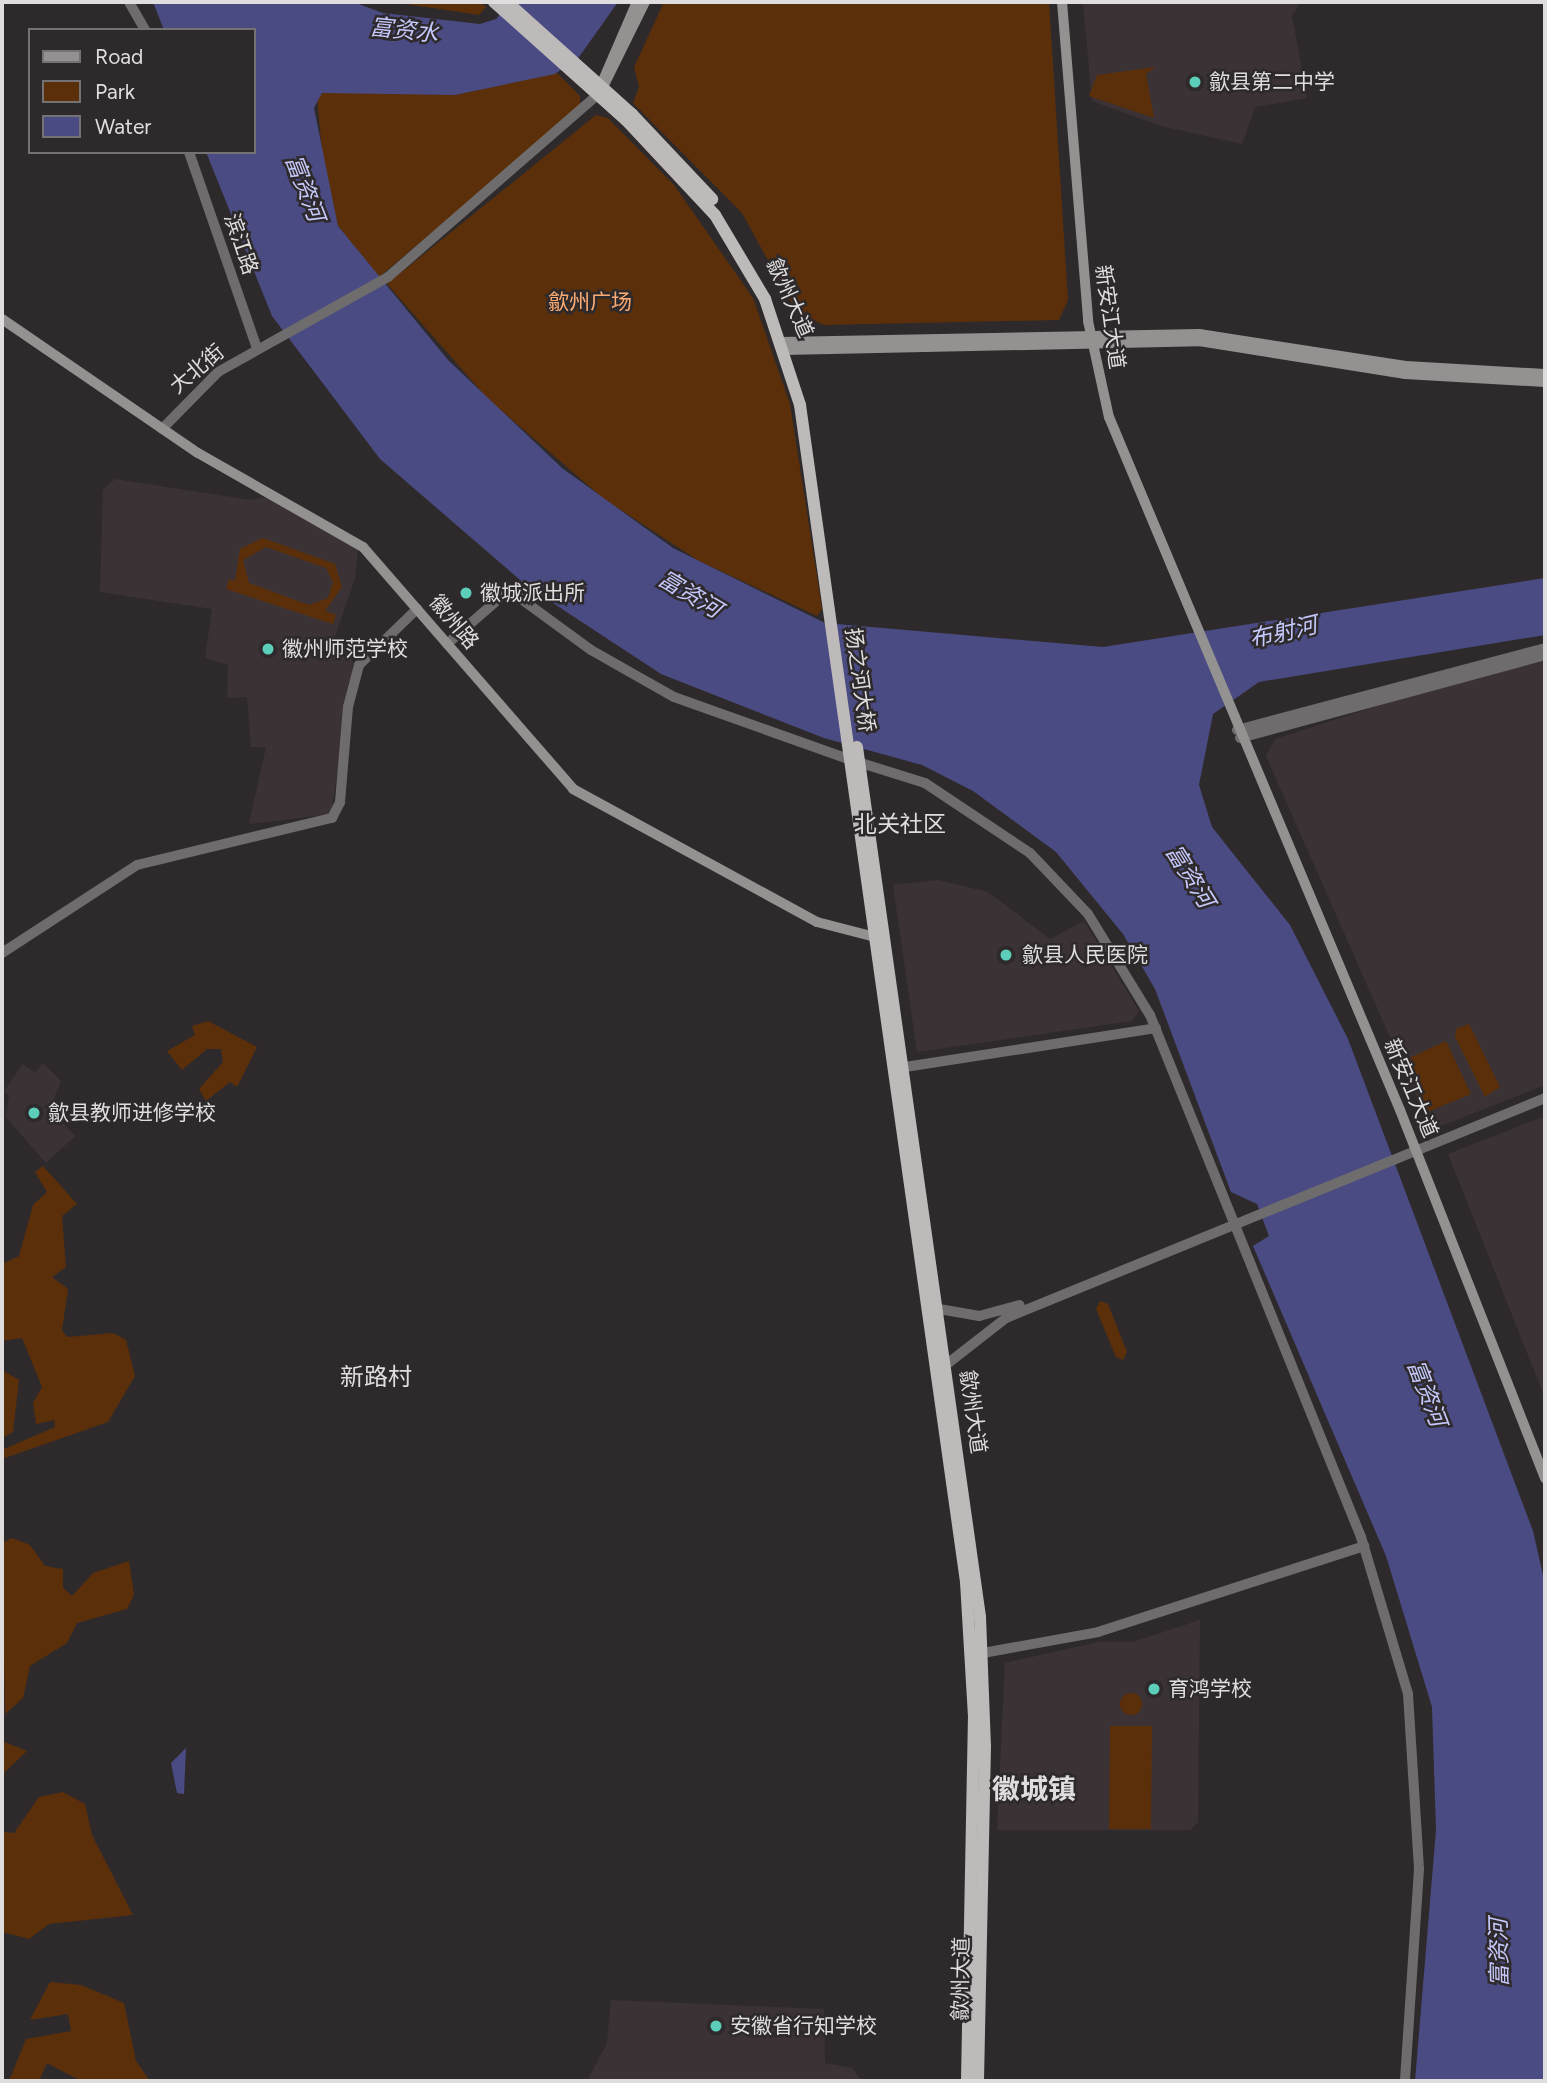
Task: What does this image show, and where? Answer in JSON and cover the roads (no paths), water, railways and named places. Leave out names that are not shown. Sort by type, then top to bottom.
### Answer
[{"type":"highway","name":"歙州大道","points":[[500,4],[601,90],[715,215],[751,272],[787,346],[812,425],[835,611]]},
{"type":"highway","name":"扬之河大桥","points":[[835,611],[855,757]]},
{"type":"highway","name":"歙州大道","points":[[855,757],[875,937],[969,1618],[974,1746],[967,2081]]},
{"type":"highway","name":"歙州大道","points":[[855,757],[905,1068],[947,1364],[983,1653],[978,2081]]},
{"type":"main road","points":[[601,90],[637,2]]},
{"type":"main road","points":[[601,90],[645,2]]},
{"type":"main road","name":"新安江大道","points":[[1062,2],[1094,338],[1116,437],[1196,619],[1545,1459]]},
{"type":"main road","name":"新安江大道","points":[[1069,2],[1094,338]]},
{"type":"main road","name":"徽州路","points":[[2,319],[162,429],[357,543],[573,789],[817,922],[875,937]]},
{"type":"main road","points":[[787,346],[1229,335],[1406,366],[1545,374]]},
{"type":"main road","points":[[1094,338],[1219,342],[1405,374],[1545,382]]},
{"type":"main road","name":"新安江大道","points":[[1414,1148],[1545,1478]]},
{"type":"street","points":[[129,2],[144,28]]},
{"type":"street","name":"大北街","points":[[162,429],[208,379],[259,346],[388,277],[601,90]]},
{"type":"street","name":"滨江路","points":[[190,154],[259,346]]},
{"type":"street","points":[[447,644],[509,590],[664,692],[925,783],[1036,859],[1100,930],[1156,1028],[1364,1546],[1404,1676],[1416,1745],[1419,1890],[1405,2081]]},
{"type":"street","points":[[2,953],[137,865],[334,816],[359,665],[376,641],[417,609]]},
{"type":"street","points":[[1242,733],[1545,648]]},
{"type":"street","points":[[1242,733],[1545,655]]},
{"type":"street","points":[[905,1068],[1156,1028]]},
{"type":"street","points":[[1414,1148],[1545,1091]]},
{"type":"street","points":[[939,1309],[979,1316],[1013,1308],[1545,1098]]},
{"type":"street","points":[[947,1364],[1006,1318],[1232,1222]]},
{"type":"street","points":[[983,1653],[1098,1632],[1364,1546]]},
{"type":"water","points":[[153,2],[353,2],[383,13],[480,24],[496,19],[510,2],[618,2],[579,57],[555,74],[455,95],[322,93],[314,108],[338,226],[448,360],[562,468],[673,548],[825,623],[1103,647],[1545,578],[1545,635],[1259,682],[1213,714],[1199,785],[1212,827],[1290,925],[1348,1039],[1533,1531],[1545,1584],[1545,2081],[1415,2081],[1436,1830],[1432,1707],[1386,1556],[1253,1246],[1269,1236],[1257,1204],[1231,1192],[1155,989],[1123,934],[1056,852],[973,791],[922,765],[824,738],[661,674],[527,586],[380,459],[272,316],[207,154],[256,154],[256,28],[163,28]]},
{"type":"water","points":[[186,1748],[184,1794],[177,1793],[171,1763]]},
{"type":"place","name":"歙县第二中学","points":[[1195,82]]},
{"type":"place","name":"徽城派出所","points":[[466,593]]},
{"type":"place","name":"徽州师范学校","points":[[268,649]]},
{"type":"place","name":"歙县人民医院","points":[[1006,955]]},
{"type":"place","name":"歙县教师进修学校","points":[[34,1113]]},
{"type":"place","name":"育鸿学校","points":[[1154,1689]]},
{"type":"place","name":"安徽省行知学校","points":[[716,2026]]},
{"type":"district","name":"北关社区","points":[[900,824]]},
{"type":"district","name":"新路村","points":[[376,1377]]},
{"type":"district","name":"徽城镇","points":[[1034,1789]]},
{"type":"water label","name":"富资水","points":[[404,30]]},
{"type":"water label","name":"富资河","points":[[305,188]]},
{"type":"water label","name":"富资河","points":[[690,594]]},
{"type":"water label","name":"布射河","points":[[1283,632]]},
{"type":"water label","name":"富资河","points":[[1190,876]]},
{"type":"water label","name":"富资河","points":[[1427,1393]]},
{"type":"water label","name":"富资河","points":[[1499,1953]]},
{"type":"park label","name":"歙州广场","points":[[590,302]]}]
